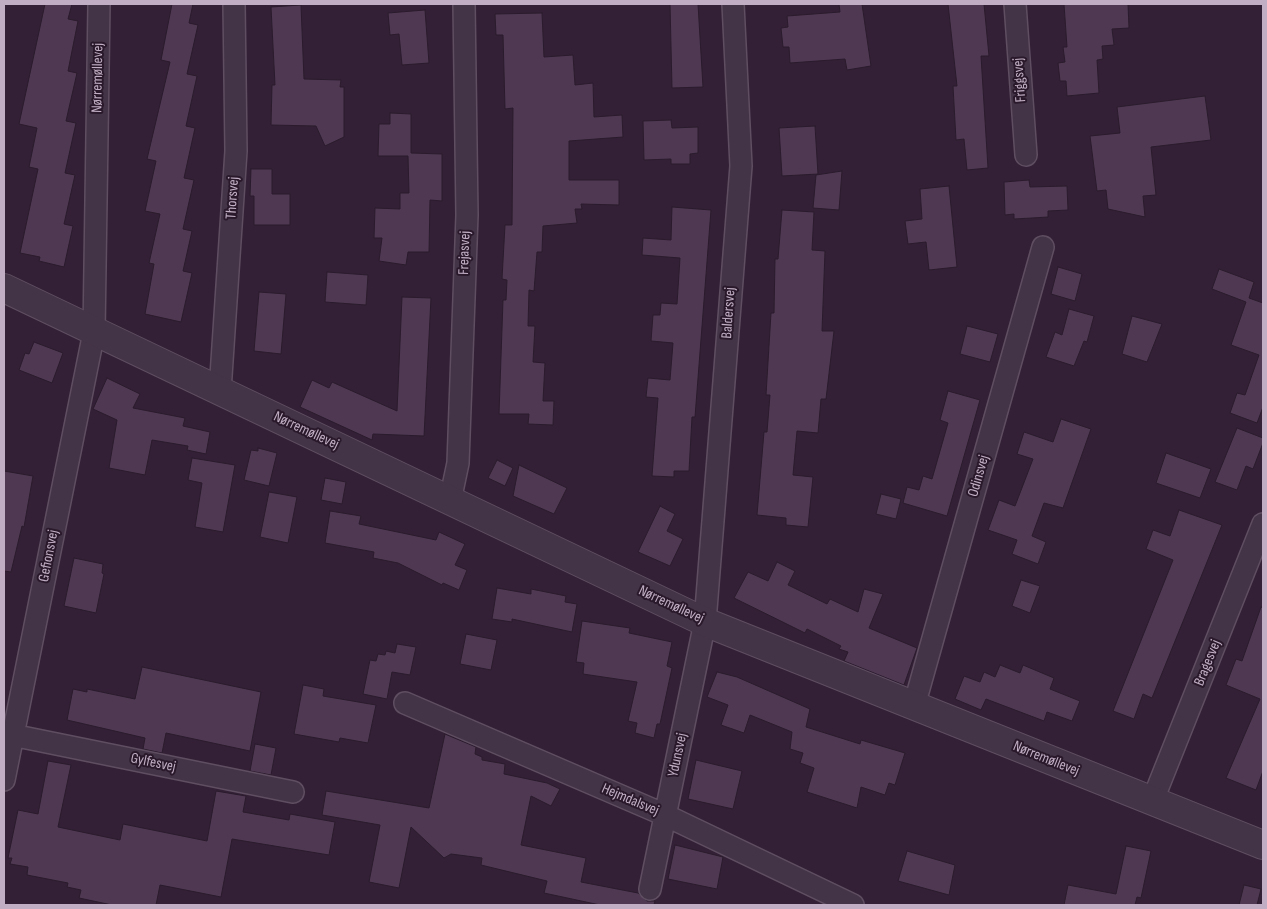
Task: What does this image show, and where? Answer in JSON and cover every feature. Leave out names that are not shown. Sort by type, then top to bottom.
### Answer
[{"type":"street","name":"Nørremøllevej","points":[[94,332],[99,4]]},
{"type":"street","name":"Thorsvej","points":[[220,391],[236,151],[234,4]]},
{"type":"street","name":"Frejasvej","points":[[450,501],[458,463],[467,215],[464,4]]},
{"type":"street","name":"Baldersvej","points":[[705,622],[741,166],[734,4]]},
{"type":"street","name":"Friggsvej","points":[[1015,4],[1026,156]]},
{"type":"street","name":"Odinsvej","points":[[914,706],[1043,247]]},
{"type":"street","name":"Nørremøllevej","points":[[4,288],[705,622],[1263,845]]},
{"type":"street","name":"Gefionsvej","points":[[4,780],[94,332]]},
{"type":"street","name":"Bragesvej","points":[[1152,802],[1263,524]]},
{"type":"street","name":"Ydunsvej","points":[[650,889],[705,622]]},
{"type":"street","name":"Hejmdalsvej","points":[[405,703],[665,815],[853,905]]},
{"type":"street","name":"Gylfesvej","points":[[12,735],[293,792]]},
{"type":"building","points":[[45,4],[72,4],[68,19],[78,21],[68,71],[77,73],[66,121],[76,123],[65,173],[75,175],[64,224],[73,226],[64,267],[39,261],[40,257],[20,253],[38,169],[29,167],[37,128],[19,124]]},
{"type":"building","points":[[172,4],[193,4],[189,23],[198,25],[187,74],[197,76],[186,126],[195,128],[184,178],[194,180],[183,229],[192,231],[183,271],[192,273],[181,322],[145,314],[154,264],[149,263],[160,214],[145,211],[156,161],[147,159],[170,62],[161,60]]},
{"type":"building","points":[[670,4],[698,4],[703,87],[672,88]]},
{"type":"building","points":[[839,4],[862,4],[871,66],[847,70],[845,59],[790,63],[789,47],[783,47],[781,28],[788,27],[787,16],[840,12]]},
{"type":"building","points":[[948,4],[984,4],[989,56],[981,56],[988,168],[967,170],[964,139],[956,140],[953,86],[957,86]]},
{"type":"building","points":[[1064,4],[1128,4],[1129,28],[1112,29],[1114,45],[1102,46],[1103,59],[1097,60],[1099,93],[1067,96],[1066,81],[1060,81],[1058,63],[1065,62],[1063,47],[1067,47]]},
{"type":"building","points":[[301,5],[304,79],[341,80],[340,87],[344,87],[344,137],[325,146],[316,126],[271,125],[272,85],[275,85],[271,7]]},
{"type":"building","points":[[425,10],[429,63],[402,65],[399,34],[390,35],[388,13]]},
{"type":"building","points":[[542,13],[544,57],[573,55],[575,85],[593,83],[594,117],[622,115],[623,137],[569,141],[569,180],[619,180],[619,205],[581,204],[582,209],[575,209],[577,223],[543,226],[542,252],[537,252],[534,291],[529,290],[528,326],[535,326],[533,362],[545,363],[543,401],[554,401],[553,425],[528,424],[529,414],[499,414],[503,300],[506,300],[507,280],[502,279],[505,225],[512,225],[513,108],[505,109],[503,35],[496,35],[495,14]]},
{"type":"building","points":[[1205,96],[1211,140],[1151,147],[1156,195],[1143,196],[1145,217],[1108,209],[1106,190],[1097,191],[1090,136],[1120,133],[1117,107]]},
{"type":"building","points":[[390,113],[411,114],[411,153],[442,154],[442,201],[430,200],[429,252],[408,252],[406,265],[379,261],[382,238],[374,238],[375,208],[400,209],[400,193],[409,193],[408,156],[378,156],[379,124],[390,124]]},
{"type":"building","points":[[671,120],[672,128],[698,127],[698,153],[690,154],[690,164],[671,164],[671,159],[644,160],[643,121]]},
{"type":"building","points":[[815,126],[818,174],[782,176],[779,128]]},
{"type":"building","points":[[251,169],[272,169],[272,194],[290,194],[290,225],[254,225],[254,196],[250,196]]},
{"type":"building","points":[[842,171],[839,210],[813,208],[816,175]]},
{"type":"building","points":[[1029,180],[1030,187],[1067,186],[1068,210],[1048,211],[1048,217],[1014,219],[1014,214],[1005,215],[1004,182]]},
{"type":"building","points":[[949,186],[957,267],[929,270],[926,242],[908,244],[905,221],[922,219],[920,189]]},
{"type":"building","points":[[672,207],[711,210],[695,417],[692,417],[689,471],[674,471],[674,477],[652,476],[658,398],[646,397],[648,378],[670,380],[673,343],[651,341],[653,315],[660,315],[661,303],[677,304],[680,258],[642,255],[643,238],[671,240]]},
{"type":"building","points":[[782,210],[814,212],[812,250],[825,251],[822,331],[834,331],[826,399],[821,399],[818,433],[797,431],[793,475],[813,477],[808,527],[786,525],[786,518],[757,515],[764,432],[767,432],[770,395],[766,395],[771,313],[774,313],[775,259],[778,259]]},
{"type":"building","points":[[1058,267],[1082,274],[1075,301],[1051,294]]},
{"type":"building","points":[[1219,269],[1254,282],[1249,298],[1263,303],[1263,407],[1257,423],[1230,413],[1237,393],[1245,395],[1259,355],[1231,345],[1246,302],[1212,289]]},
{"type":"building","points":[[327,272],[368,275],[366,305],[325,302]]},
{"type":"building","points":[[259,292],[286,294],[281,354],[254,351]]},
{"type":"building","points":[[402,297],[431,298],[424,436],[373,434],[372,440],[300,407],[312,380],[329,388],[332,382],[397,411]]},
{"type":"building","points":[[1069,309],[1094,316],[1087,342],[1084,341],[1074,366],[1046,357],[1055,332],[1062,335]]},
{"type":"building","points":[[1132,316],[1162,324],[1147,362],[1122,354]]},
{"type":"building","points":[[967,326],[998,334],[990,362],[960,354]]},
{"type":"building","points":[[34,342],[63,353],[52,383],[19,370],[25,353],[29,354]]},
{"type":"building","points":[[107,378],[140,394],[133,408],[185,418],[183,426],[210,432],[206,454],[187,450],[188,446],[152,440],[145,475],[109,468],[117,420],[93,409]]},
{"type":"building","points":[[948,391],[980,400],[947,516],[903,503],[907,487],[919,490],[923,476],[932,479],[948,423],[940,420]]},
{"type":"building","points":[[1061,419],[1091,429],[1063,508],[1044,503],[1032,536],[1046,542],[1038,564],[1012,554],[1017,540],[988,530],[999,500],[1015,506],[1033,459],[1017,454],[1024,432],[1053,442]]},
{"type":"building","points":[[1237,428],[1263,438],[1263,443],[1253,469],[1246,466],[1237,490],[1215,482]]},
{"type":"building","points":[[258,448],[277,453],[269,486],[244,480],[251,450],[258,451]]},
{"type":"building","points":[[1166,453],[1211,469],[1200,498],[1156,483]]},
{"type":"building","points":[[192,458],[235,465],[223,532],[195,527],[202,483],[188,480]]},
{"type":"building","points":[[497,460],[513,468],[505,486],[488,478]]},
{"type":"building","points":[[519,465],[567,488],[554,514],[513,496]]},
{"type":"building","points":[[4,471],[33,476],[24,527],[22,526],[11,572],[4,571]]},
{"type":"building","points":[[325,478],[346,482],[342,504],[321,500]]},
{"type":"building","points":[[269,492],[297,497],[288,543],[260,537]]},
{"type":"building","points":[[881,494],[901,499],[896,519],[876,514]]},
{"type":"building","points":[[660,506],[675,514],[667,531],[683,539],[670,566],[638,552]]},
{"type":"building","points":[[1179,510],[1222,525],[1152,698],[1143,694],[1134,719],[1113,711],[1173,560],[1146,549],[1153,530],[1170,536]]},
{"type":"building","points":[[330,511],[361,516],[359,524],[436,540],[439,532],[465,544],[455,565],[467,570],[459,590],[443,583],[442,585],[398,563],[373,558],[374,552],[325,543]]},
{"type":"building","points":[[74,558],[103,564],[102,573],[104,574],[96,613],[64,606]]},
{"type":"building","points":[[777,562],[795,571],[788,585],[827,604],[830,599],[858,612],[864,589],[883,594],[869,628],[917,648],[904,685],[844,661],[848,652],[839,649],[841,646],[807,629],[805,633],[734,598],[748,572],[768,581]]},
{"type":"building","points":[[1021,580],[1040,586],[1030,613],[1012,606]]},
{"type":"building","points":[[497,588],[531,594],[531,589],[566,596],[565,602],[577,604],[572,632],[512,619],[512,622],[492,619]]},
{"type":"building","points":[[1261,607],[1263,608],[1263,771],[1256,790],[1226,778],[1260,699],[1226,685],[1236,659],[1242,661]]},
{"type":"building","points":[[582,621],[630,628],[629,633],[672,642],[667,666],[672,668],[660,724],[657,724],[654,738],[635,733],[637,723],[628,721],[637,682],[583,674],[584,663],[576,662]]},
{"type":"building","points":[[466,634],[497,640],[491,670],[460,664]]},
{"type":"building","points":[[397,644],[416,647],[410,675],[392,672],[387,699],[363,694],[370,660],[376,661],[378,654],[385,655],[386,651],[395,653]]},
{"type":"building","points":[[1000,665],[1020,673],[1023,665],[1054,678],[1050,689],[1080,701],[1072,721],[1047,712],[1044,721],[986,699],[981,710],[955,699],[964,676],[980,682],[984,672],[995,677]]},
{"type":"building","points":[[142,667],[261,692],[250,751],[166,733],[162,753],[143,749],[145,738],[67,720],[73,689],[87,692],[87,689],[135,699]]},
{"type":"building","points":[[717,672],[737,677],[810,709],[806,727],[860,744],[861,740],[905,753],[895,785],[889,783],[885,795],[861,787],[857,808],[807,792],[814,768],[800,763],[803,753],[790,749],[792,732],[750,715],[744,733],[721,725],[728,705],[707,697]]},
{"type":"building","points":[[303,685],[324,689],[323,696],[376,705],[368,743],[340,738],[339,742],[294,734]]},
{"type":"building","points":[[445,734],[476,747],[475,754],[482,757],[482,760],[505,764],[504,774],[547,783],[560,789],[551,806],[531,796],[521,845],[586,858],[581,882],[638,893],[647,901],[655,901],[654,905],[600,905],[544,893],[547,881],[481,865],[482,858],[451,854],[444,858],[411,827],[399,888],[369,882],[380,825],[322,815],[326,791],[429,808]]},
{"type":"building","points":[[255,744],[276,748],[271,775],[250,771]]},
{"type":"building","points":[[696,760],[742,771],[733,809],[688,799]]},
{"type":"building","points":[[48,761],[71,765],[58,827],[120,840],[123,824],[207,841],[216,791],[246,796],[243,812],[289,820],[290,814],[335,822],[329,855],[232,839],[221,897],[160,885],[156,905],[112,905],[79,898],[81,890],[67,887],[68,883],[27,875],[28,867],[10,864],[12,858],[8,858],[18,810],[38,814]]},
{"type":"building","points":[[675,845],[723,857],[717,889],[668,879]]},
{"type":"building","points":[[1126,846],[1151,851],[1141,898],[1137,897],[1135,905],[1064,905],[1068,885],[1116,894]]},
{"type":"building","points":[[907,851],[955,865],[949,895],[898,881]]},
{"type":"building","points":[[1244,885],[1261,889],[1257,905],[1239,905]]}]
